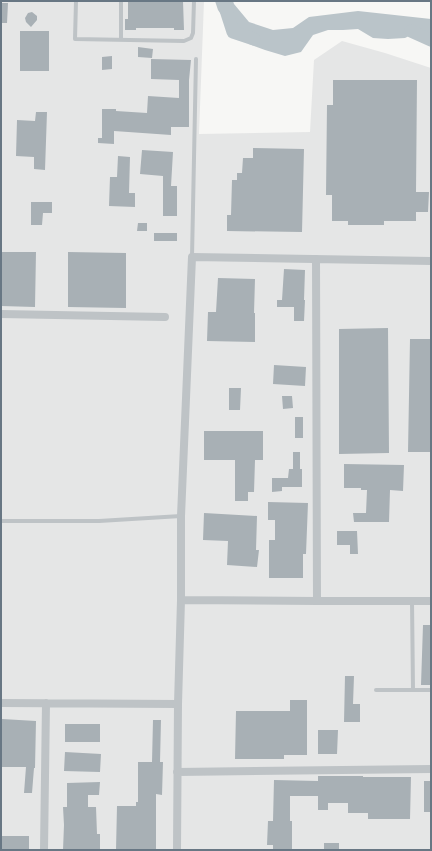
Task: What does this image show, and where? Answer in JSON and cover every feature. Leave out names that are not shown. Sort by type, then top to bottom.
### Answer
[{"type":"street","points":[[177,850],[181,516],[192,257],[431,261]]},
{"type":"street","points":[[316,259],[317,601]]},
{"type":"street","points":[[1,314],[165,316]]},
{"type":"street","points":[[181,600],[431,601]]},
{"type":"street","points":[[1,703],[178,704]]},
{"type":"street","points":[[44,850],[46,703]]},
{"type":"street","points":[[177,772],[431,768]]},
{"type":"lane","points":[[76,1],[74,39],[184,41],[190,38],[194,33],[194,1]]},
{"type":"lane","points":[[120,40],[121,1]]},
{"type":"lane","points":[[192,257],[196,59]]},
{"type":"lane","points":[[1,521],[99,521],[181,516]]},
{"type":"lane","points":[[412,601],[414,690]]},
{"type":"lane","points":[[376,690],[431,690]]},
{"type":"shaded area","points":[[1,1],[204,1],[199,134],[310,132],[314,60],[342,41],[431,68],[431,850],[1,850]]},
{"type":"shaded area","points":[[215,1],[233,1],[249,22],[273,30],[293,28],[309,17],[358,11],[431,19],[431,40],[413,34],[405,38],[388,39],[373,38],[358,29],[328,30],[313,35],[301,52],[285,56],[249,44],[228,24],[218,10]]},
{"type":"building","points":[[128,1],[183,1],[184,30],[174,30],[174,28],[136,28],[136,30],[125,30],[125,19],[128,19]]},
{"type":"building","points":[[1,3],[8,3],[7,23],[1,23]]},
{"type":"building","points":[[32,12],[37,16],[37,20],[31,27],[26,22],[25,18],[28,13]]},
{"type":"building","points":[[20,31],[49,31],[49,71],[20,71]]},
{"type":"building","points":[[138,47],[153,49],[152,58],[138,57]]},
{"type":"building","points":[[112,56],[112,69],[102,70],[102,57]]},
{"type":"building","points":[[151,59],[191,60],[189,80],[189,127],[171,127],[171,135],[114,131],[114,144],[98,143],[98,138],[102,138],[102,109],[116,109],[116,111],[147,113],[148,96],[179,98],[179,80],[151,79]]},
{"type":"building","points":[[333,80],[417,80],[416,192],[429,192],[428,212],[416,212],[416,221],[384,221],[384,225],[348,225],[348,221],[332,221],[332,195],[326,195],[327,105],[333,105]]},
{"type":"building","points":[[36,112],[47,112],[45,170],[34,169],[34,157],[16,156],[17,120],[35,121]]},
{"type":"building","points":[[253,148],[304,149],[302,232],[227,231],[227,215],[231,215],[232,180],[237,180],[237,173],[242,173],[243,158],[253,158]]},
{"type":"building","points":[[142,150],[173,152],[171,186],[177,186],[177,216],[163,216],[163,176],[140,174]]},
{"type":"building","points":[[118,156],[130,157],[129,193],[135,193],[135,207],[109,206],[110,177],[117,177]]},
{"type":"building","points":[[31,202],[52,202],[52,213],[43,213],[42,225],[31,225]]},
{"type":"building","points":[[138,223],[147,223],[147,231],[137,231]]},
{"type":"building","points":[[154,233],[177,233],[177,241],[154,241]]},
{"type":"building","points":[[1,252],[36,252],[35,307],[1,306]]},
{"type":"building","points":[[68,252],[126,253],[126,308],[68,307]]},
{"type":"building","points":[[284,269],[305,270],[304,321],[294,321],[294,307],[277,307],[277,300],[282,300]]},
{"type":"building","points":[[218,278],[255,279],[255,342],[207,341],[208,312],[216,312]]},
{"type":"building","points":[[388,328],[389,453],[339,454],[339,329]]},
{"type":"building","points":[[410,339],[431,339],[431,452],[408,452]]},
{"type":"building","points":[[274,365],[306,367],[305,386],[273,384]]},
{"type":"building","points":[[229,388],[241,388],[240,410],[229,410]]},
{"type":"building","points":[[282,396],[292,396],[293,408],[283,409]]},
{"type":"building","points":[[295,417],[303,417],[303,438],[295,438]]},
{"type":"building","points":[[204,431],[263,431],[263,460],[255,460],[254,492],[248,492],[248,501],[235,501],[235,460],[204,460]]},
{"type":"building","points":[[293,452],[300,452],[302,487],[282,487],[282,491],[272,492],[272,478],[288,478],[289,469],[293,469]]},
{"type":"building","points":[[344,464],[404,465],[403,491],[390,490],[389,522],[354,522],[353,513],[366,513],[367,490],[361,490],[361,488],[344,488]]},
{"type":"building","points":[[268,502],[308,503],[306,554],[303,554],[303,578],[269,578],[269,540],[275,540],[275,520],[268,520]]},
{"type":"building","points":[[204,513],[257,516],[256,550],[259,550],[257,567],[227,565],[228,541],[203,540]]},
{"type":"building","points":[[337,531],[357,531],[358,554],[350,554],[350,545],[337,545]]},
{"type":"building","points":[[423,625],[431,625],[431,685],[421,685]]},
{"type":"building","points":[[345,676],[354,676],[353,704],[360,704],[360,722],[344,722]]},
{"type":"building","points":[[290,700],[307,700],[307,755],[284,755],[284,759],[235,759],[236,711],[290,711]]},
{"type":"building","points":[[2,719],[36,721],[35,768],[32,793],[24,793],[26,767],[1,767]]},
{"type":"building","points":[[153,720],[161,720],[160,762],[163,762],[162,795],[156,794],[156,850],[116,850],[117,806],[136,806],[136,802],[138,802],[138,762],[152,762]]},
{"type":"building","points":[[65,724],[100,724],[100,742],[65,742]]},
{"type":"building","points":[[318,730],[338,730],[337,754],[318,754]]},
{"type":"building","points":[[65,752],[101,754],[100,772],[64,771]]},
{"type":"building","points":[[318,776],[411,777],[410,819],[368,819],[368,813],[348,813],[348,803],[328,803],[328,810],[318,810],[318,796],[290,796],[292,850],[273,850],[273,845],[267,845],[268,821],[273,821],[274,780],[318,781]]},
{"type":"building","points":[[424,781],[431,781],[431,812],[424,812]]},
{"type":"building","points":[[100,782],[99,795],[88,795],[88,807],[96,807],[97,834],[100,834],[100,850],[63,850],[63,807],[67,807],[67,783]]},
{"type":"building","points":[[1,836],[29,836],[29,850],[1,850]]},
{"type":"building","points":[[324,843],[339,843],[339,850],[324,850]]},
{"type":"waterway","points":[[223,1],[233,32],[254,39]]},
{"type":"waterway","points":[[411,31],[431,40]]}]
